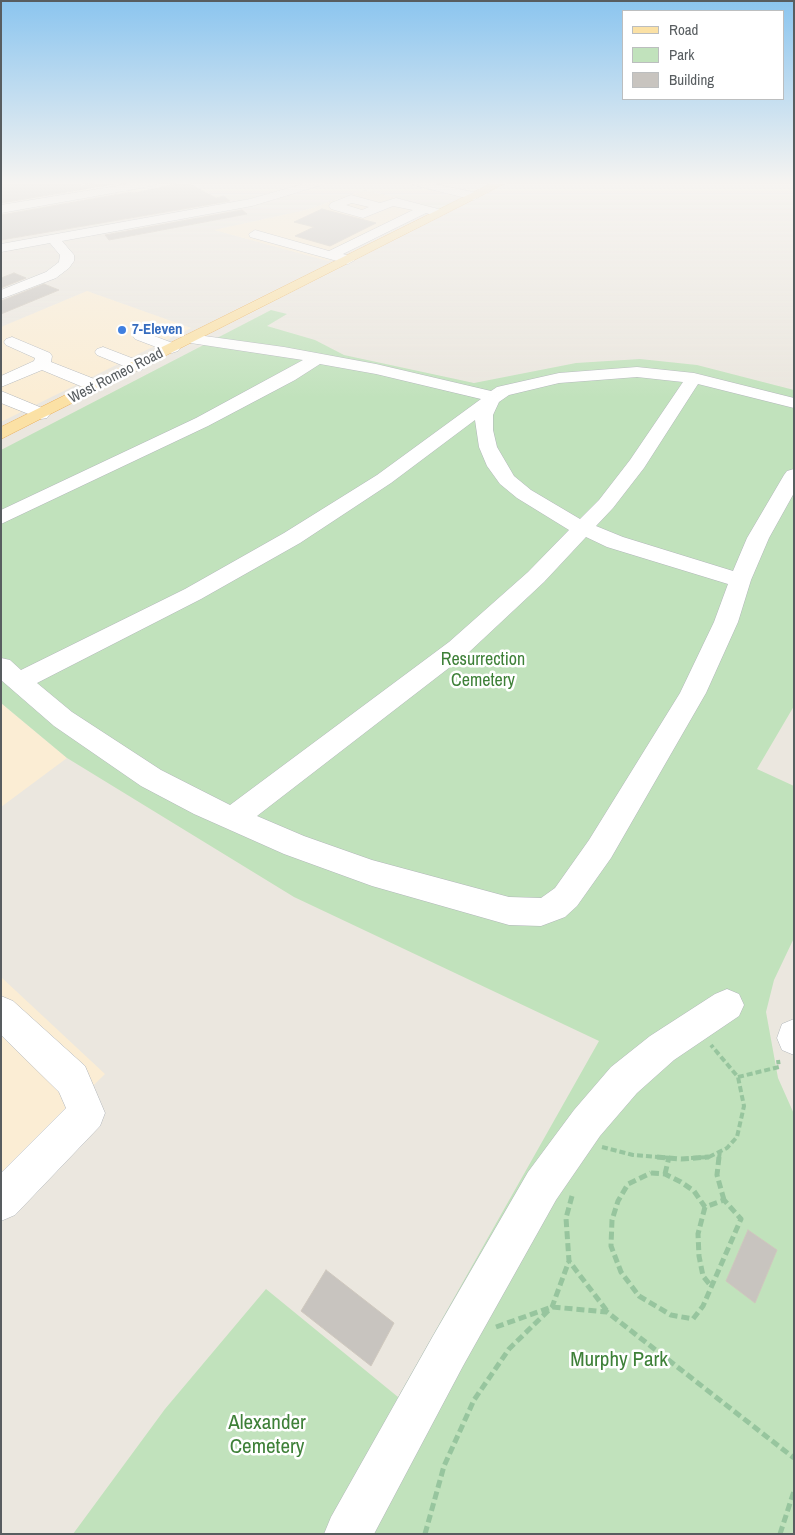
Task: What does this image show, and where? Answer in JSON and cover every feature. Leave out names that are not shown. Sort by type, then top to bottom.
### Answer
[{"type":"main road","name":"West Romeo Road","points":[[1,434],[358,255]]},
{"type":"street","points":[[1,295],[51,275],[64,265],[67,261],[67,255]]},
{"type":"street","points":[[331,255],[348,260]]},
{"type":"street","points":[[141,336],[172,348]]},
{"type":"street","points":[[190,339],[318,358],[376,369],[493,397]]},
{"type":"street","points":[[12,342],[44,356],[42,364]]},
{"type":"street","points":[[103,352],[136,366]]},
{"type":"street","points":[[1,518],[202,422],[289,376],[318,358]]},
{"type":"street","points":[[1,382],[42,364],[96,386]]},
{"type":"street","points":[[1,366],[21,374]]},
{"type":"street","points":[[794,403],[694,378],[637,372],[580,375],[503,391],[406,463],[292,538],[193,594],[11,674],[63,719],[151,778],[232,818],[294,845],[372,873],[509,911],[541,912],[554,906],[566,897],[600,849],[668,738],[693,693],[723,630],[740,580],[758,538],[794,474]]},
{"type":"street","points":[[232,818],[458,648],[536,577],[584,529],[637,464],[694,378]]},
{"type":"street","points":[[1,396],[40,414]]},
{"type":"street","points":[[493,397],[484,416],[484,430],[488,447],[497,466],[507,480],[537,503],[563,519],[615,542],[740,580]]},
{"type":"street","points":[[348,1534],[448,1351],[542,1186],[587,1123],[624,1080],[662,1048],[727,1005]]},
{"type":"street","points":[[1,1012],[72,1079],[88,1113],[1,1201]]},
{"type":"path","points":[[587,1123],[590,1143],[633,1155],[669,1158],[709,1158],[727,1148],[737,1137],[744,1106],[738,1077],[694,1027]]},
{"type":"path","points":[[738,1077],[779,1067],[789,1045]]},
{"type":"path","points":[[711,1286],[703,1276],[699,1256],[698,1234],[705,1207],[694,1191],[681,1182],[664,1174],[651,1173],[628,1184],[618,1201],[612,1220],[611,1246],[622,1272],[639,1296],[671,1316],[693,1319],[703,1306],[741,1219],[724,1200],[717,1175],[720,1151]]},
{"type":"path","points":[[664,1174],[669,1158]]},
{"type":"path","points":[[425,1534],[444,1466],[474,1400],[509,1349],[552,1307],[569,1261],[566,1218],[574,1189]]},
{"type":"path","points":[[705,1207],[724,1200]]},
{"type":"path","points":[[569,1261],[607,1312],[794,1458]]},
{"type":"path","points":[[488,1330],[552,1307],[607,1312]]},
{"type":"path","points":[[780,1534],[794,1491]]},
{"type":"shaded area","points":[[305,255],[341,255],[328,261]]},
{"type":"shaded area","points":[[87,291],[191,328],[1,422],[1,327]]},
{"type":"shaded area","points":[[1,703],[67,758],[1,807]]},
{"type":"shaded area","points":[[1,977],[105,1074],[1,1177]]},
{"type":"green space","name":"Resurrection Cemetery","points":[[271,310],[287,314],[267,326],[315,340],[344,355],[474,383],[576,363],[640,359],[697,365],[794,390],[794,706],[757,769],[794,786],[794,938],[774,980],[766,1012],[778,1078],[794,1114],[794,1534],[73,1534],[165,1409],[266,1289],[398,1397],[599,1041],[294,897],[67,758],[1,703],[1,450]]},
{"type":"building","points":[[14,273],[26,278],[1,288],[1,278]]},
{"type":"building","points":[[44,284],[59,290],[1,314],[1,301]]},
{"type":"building","points":[[748,1230],[777,1250],[755,1303],[726,1281]]},
{"type":"building","points":[[326,1270],[394,1323],[371,1366],[301,1311]]},
{"type":"place","name":"7-Eleven","points":[[122,330]]},
{"type":"park label","name":"Murphy Park","points":[[619,1360]]},
{"type":"park label","name":"Alexander Cemetery","points":[[267,1435]]}]
